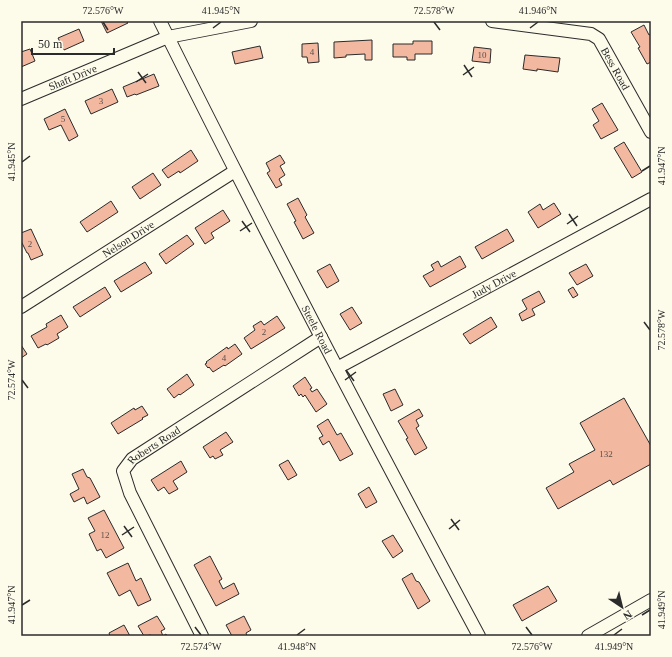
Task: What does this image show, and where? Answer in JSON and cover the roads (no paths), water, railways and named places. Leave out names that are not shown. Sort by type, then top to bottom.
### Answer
[{"type":"street","name":"Steele Road","points":[[160,21],[320,337],[479,636]]},
{"type":"street","points":[[168,37],[251,21]]},
{"type":"street","name":"Bess Road","points":[[492,21],[592,34],[599,38],[651,132]]},
{"type":"street","name":"Shaft Drive","points":[[21,99],[168,37]]},
{"type":"street","name":"Nelson Drive","points":[[21,307],[235,171]]},
{"type":"street","name":"Judy Drive","points":[[337,368],[651,200]]},
{"type":"street","name":"Roberts Road","points":[[202,636],[130,493],[123,471],[132,459],[320,337]]},
{"type":"street","points":[[588,636],[651,600]]}]
